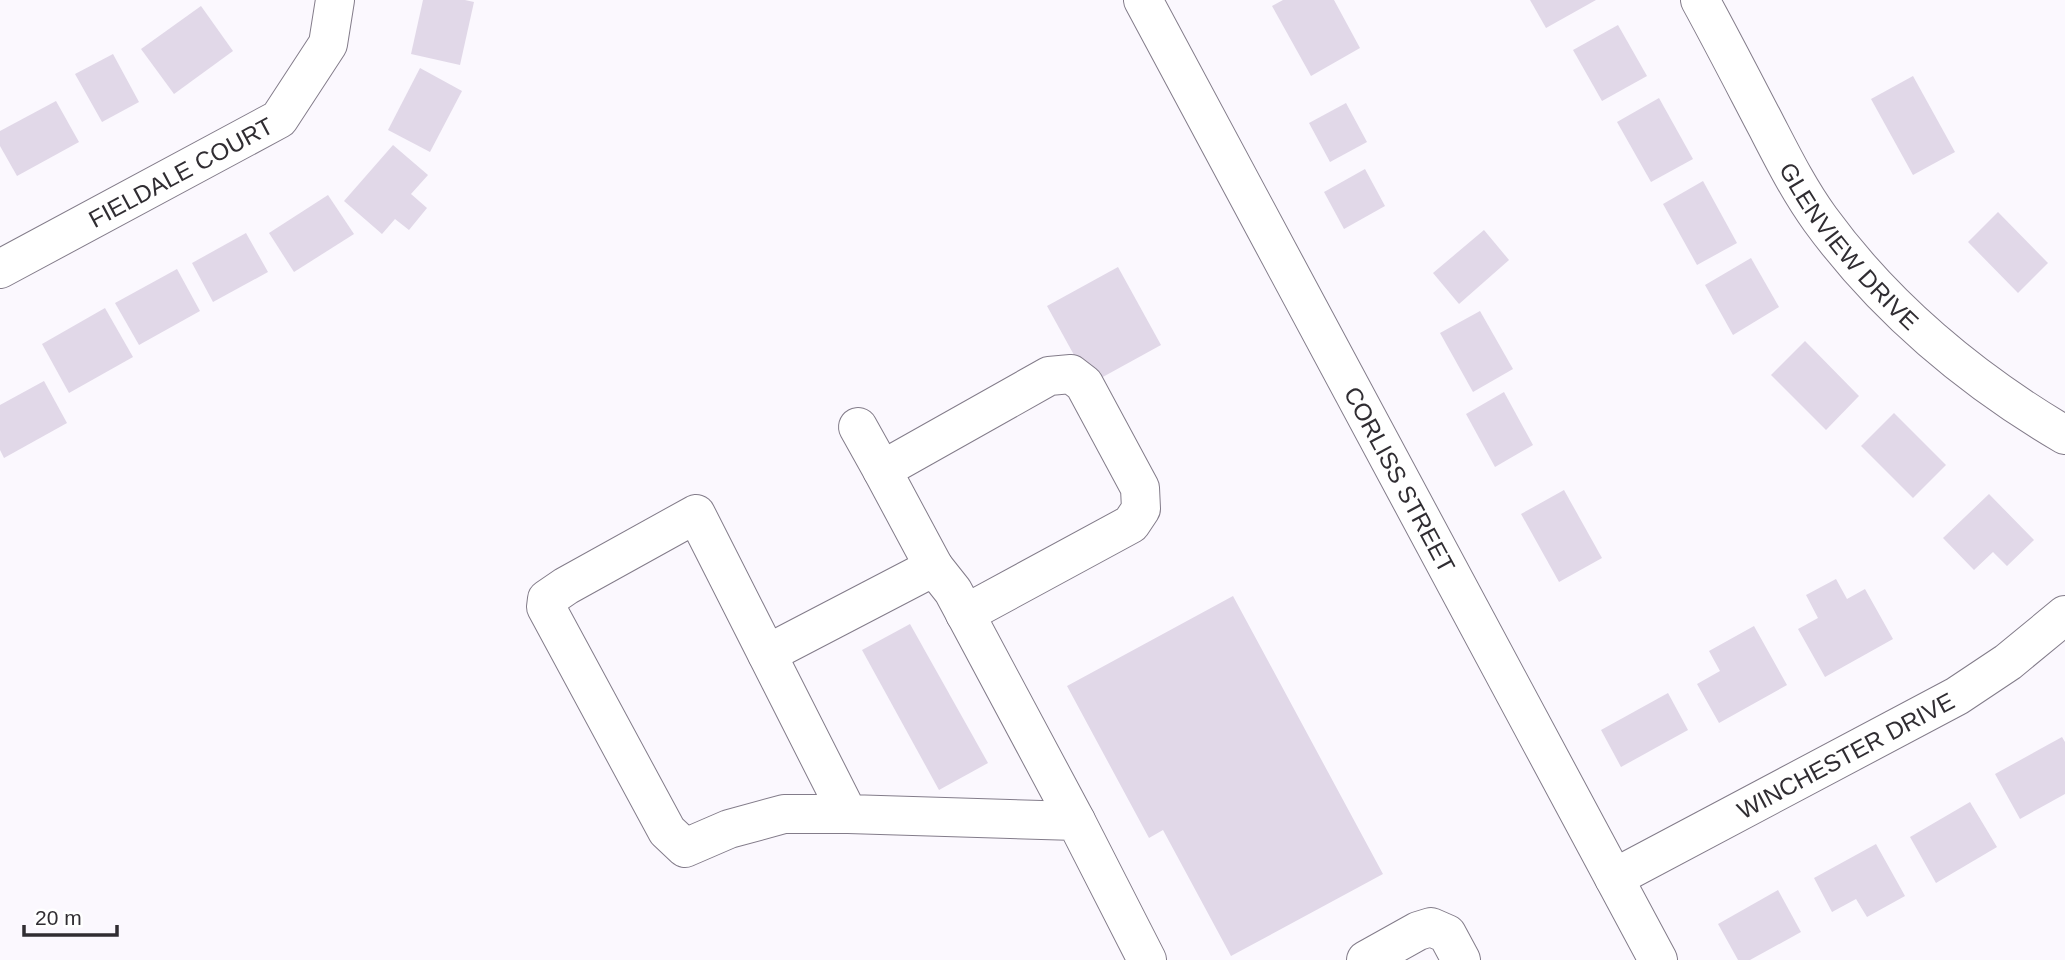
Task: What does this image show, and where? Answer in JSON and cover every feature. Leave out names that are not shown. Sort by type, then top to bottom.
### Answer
[{"type":"street","name":"FIELDALE COURT","points":[[0,269],[279,119],[328,44],[335,0]]},
{"type":"street","name":"CORLISS STREET","points":[[1143,0],[1658,960]]},
{"type":"street","name":"GLENVIEW DRIVE","points":[[1700,0],[1792,173],[1819,218],[1852,259],[1935,343],[2029,414],[2065,435]]},
{"type":"street","points":[[882,470],[1049,376],[1072,374],[1084,384],[1140,488],[1141,509],[1131,524],[965,614]]},
{"type":"street","points":[[858,427],[934,567],[953,591],[1147,960]]},
{"type":"street","points":[[848,814],[696,514],[547,598],[546,607],[667,831],[685,848],[729,829],[784,814],[1076,821]]},
{"type":"street","points":[[767,654],[934,567]]},
{"type":"street","name":"WINCHESTER DRIVE","points":[[1614,878],[1957,696],[2008,662],[2065,615]]},
{"type":"street","points":[[1366,960],[1418,931],[1431,927],[1447,934],[1461,960]]},
{"type":"building","points":[[423,0],[474,2],[460,65],[411,54]]},
{"type":"building","points":[[1283,0],[1334,0],[1360,48],[1311,76],[1272,6]]},
{"type":"building","points":[[1530,0],[1596,0],[1546,28]]},
{"type":"building","points":[[201,6],[233,51],[174,94],[141,49]]},
{"type":"building","points":[[1618,25],[1647,76],[1602,101],[1573,50]]},
{"type":"building","points":[[113,54],[139,102],[102,122],[75,74]]},
{"type":"building","points":[[420,68],[462,91],[430,152],[388,130]]},
{"type":"building","points":[[1913,76],[1955,152],[1913,175],[1871,99]]},
{"type":"building","points":[[1659,98],[1693,159],[1651,182],[1617,122]]},
{"type":"building","points":[[56,101],[79,142],[17,176],[0,146],[0,131]]},
{"type":"building","points":[[1346,103],[1367,142],[1330,162],[1309,123]]},
{"type":"building","points":[[393,145],[428,175],[411,194],[427,208],[409,230],[395,219],[382,234],[344,201]]},
{"type":"building","points":[[1365,169],[1385,206],[1344,229],[1324,192]]},
{"type":"building","points":[[1703,181],[1737,243],[1697,265],[1663,204]]},
{"type":"building","points":[[328,195],[354,234],[294,272],[269,233]]},
{"type":"building","points":[[1998,212],[2048,263],[2018,293],[1968,242]]},
{"type":"building","points":[[1484,230],[1509,260],[1459,304],[1433,273]]},
{"type":"building","points":[[246,233],[268,272],[213,302],[192,263]]},
{"type":"building","points":[[1751,258],[1779,307],[1733,335],[1705,285]]},
{"type":"building","points":[[1118,267],[1161,345],[1090,384],[1047,306]]},
{"type":"building","points":[[177,269],[200,311],[139,345],[115,303]]},
{"type":"building","points":[[105,308],[133,357],[69,393],[42,344]]},
{"type":"building","points":[[1480,311],[1513,369],[1473,392],[1440,333]]},
{"type":"building","points":[[1805,341],[1859,396],[1826,430],[1771,375]]},
{"type":"building","points":[[44,381],[67,423],[4,458],[0,450],[0,405]]},
{"type":"building","points":[[1504,392],[1533,445],[1495,467],[1466,414]]},
{"type":"building","points":[[1894,413],[1946,465],[1913,498],[1861,446]]},
{"type":"building","points":[[1564,490],[1602,558],[1559,582],[1521,514]]},
{"type":"building","points":[[1989,494],[2034,540],[2007,566],[1993,552],[1974,570],[1943,538]]},
{"type":"building","points":[[1836,579],[1847,599],[1865,589],[1893,639],[1825,677],[1798,629],[1818,618],[1806,595]]},
{"type":"building","points":[[1233,596],[1383,874],[1231,956],[1163,830],[1149,838],[1067,686]]},
{"type":"building","points":[[910,624],[988,763],[939,790],[862,650]]},
{"type":"building","points":[[1754,626],[1787,685],[1719,723],[1697,684],[1720,671],[1709,651]]},
{"type":"building","points":[[1668,693],[1688,730],[1621,767],[1601,730]]},
{"type":"building","points":[[2062,737],[2065,742],[2065,794],[2020,819],[1995,774]]},
{"type":"building","points":[[1970,802],[1997,847],[1936,883],[1910,837]]},
{"type":"building","points":[[1876,844],[1905,896],[1867,917],[1856,899],[1832,912],[1814,878]]},
{"type":"building","points":[[1778,890],[1801,932],[1750,960],[1738,960],[1718,924]]}]
